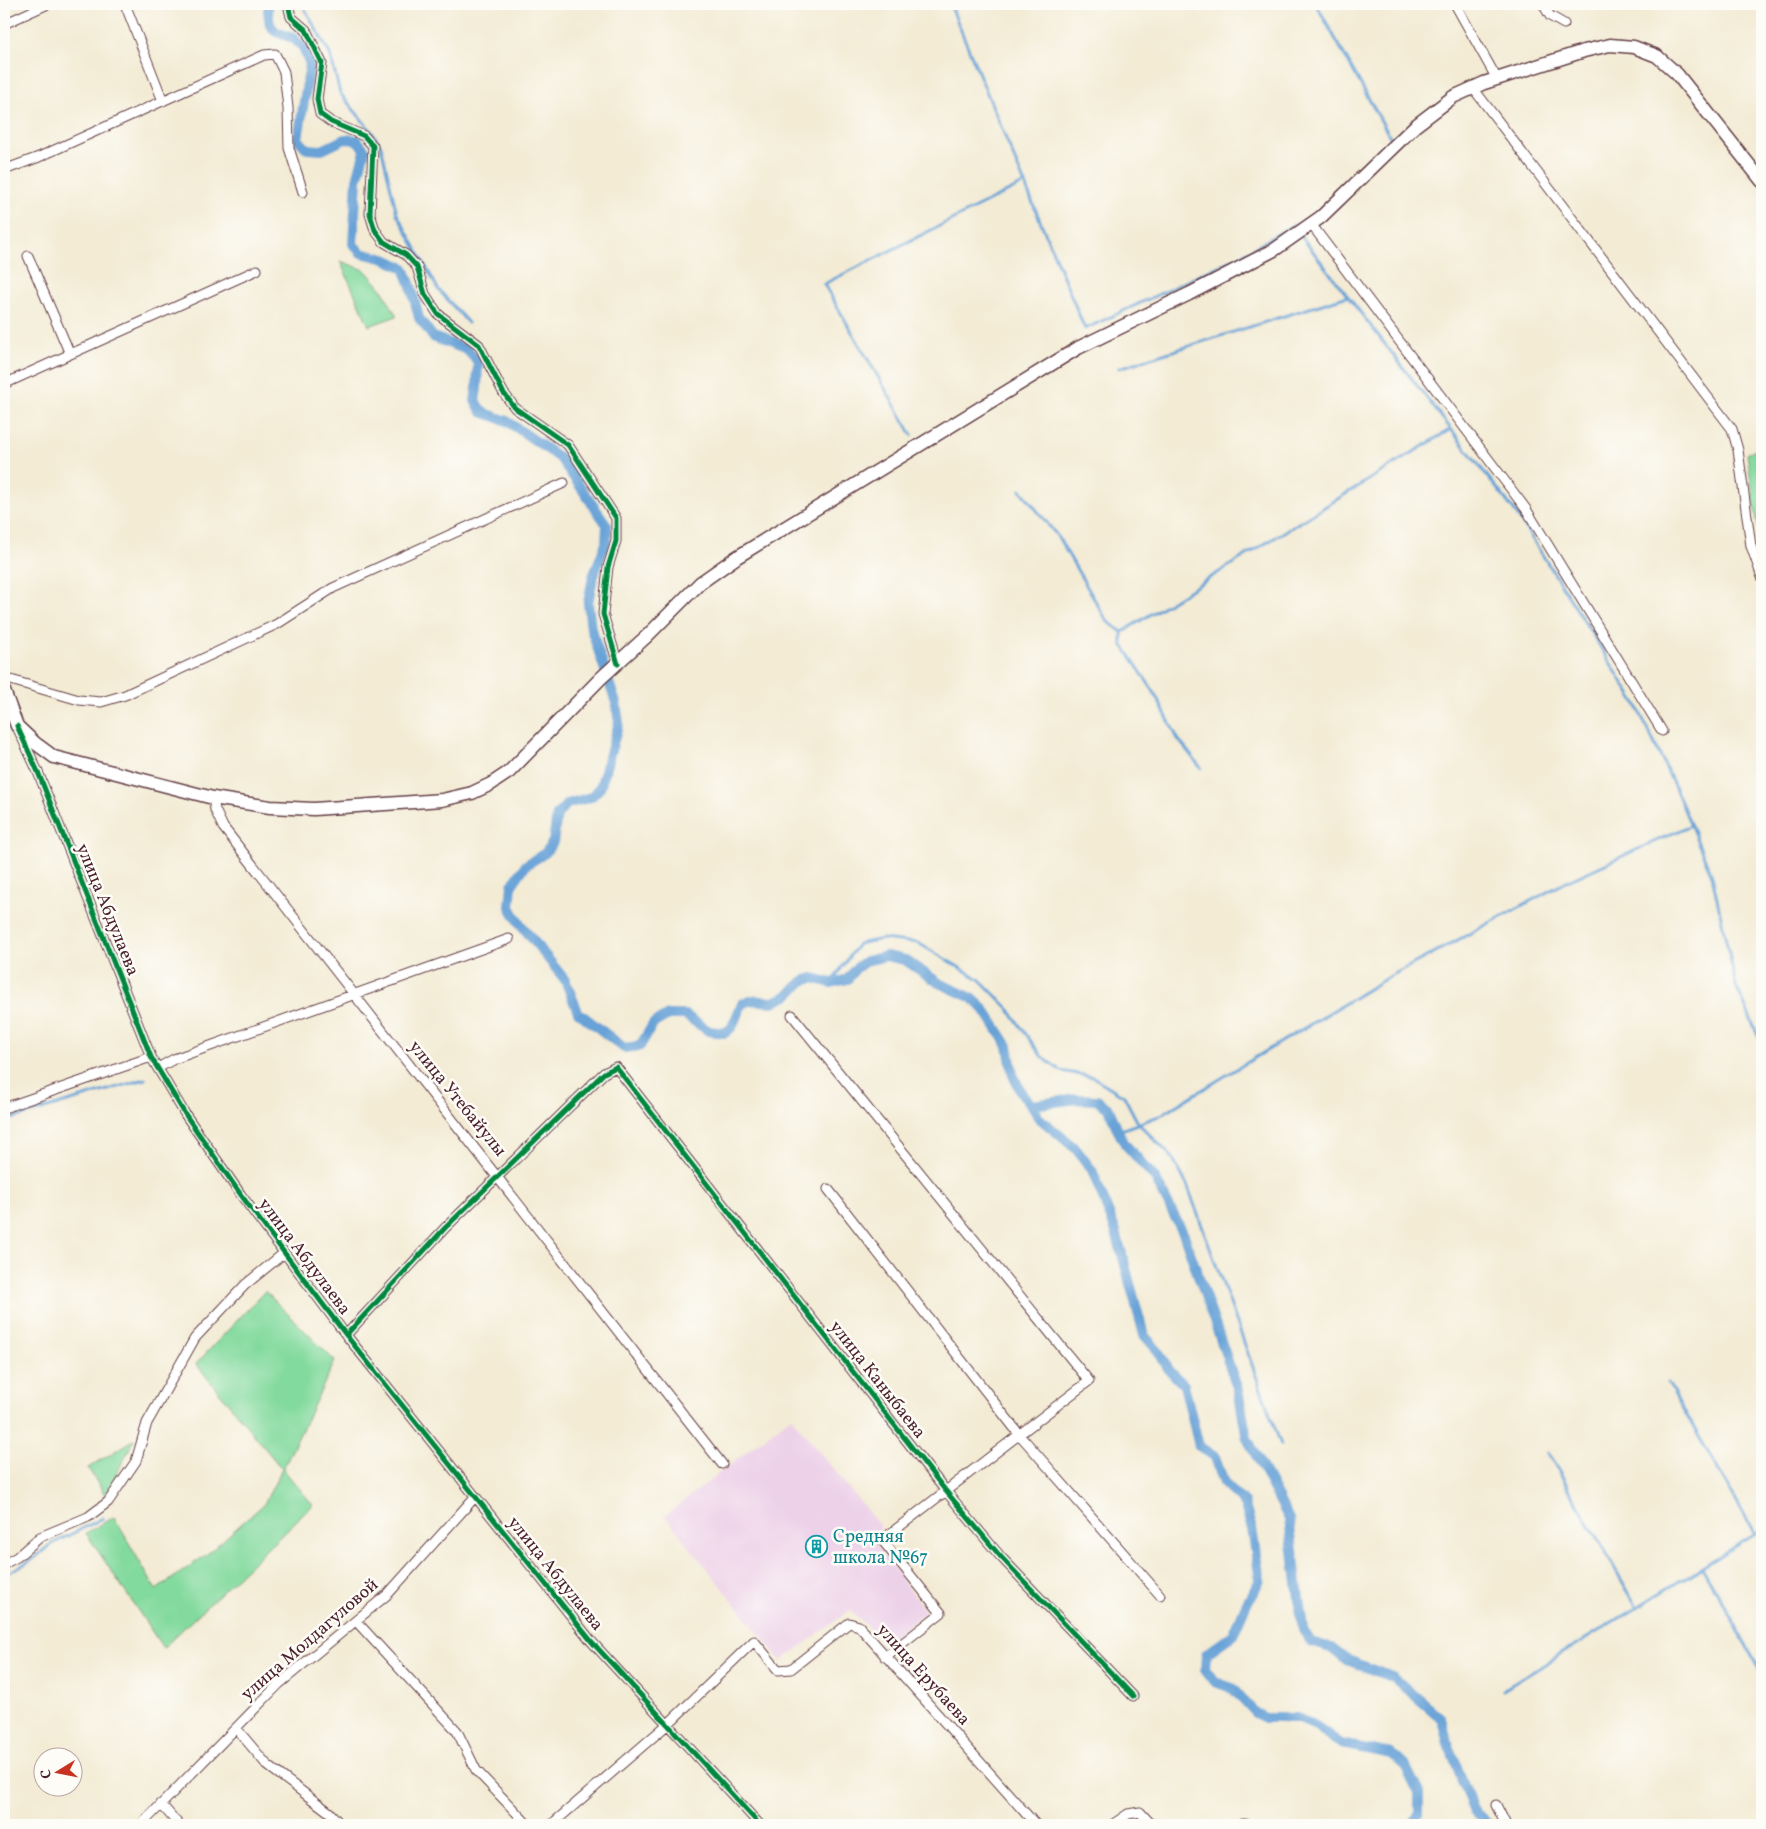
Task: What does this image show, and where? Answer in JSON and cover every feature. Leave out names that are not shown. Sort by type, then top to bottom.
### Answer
[{"type":"main road","points":[[17,726],[35,743],[54,756],[213,798],[270,807],[314,809],[442,800],[472,792],[491,784],[509,772],[700,583],[737,557],[1078,348],[1190,294],[1274,250],[1321,217],[1415,126],[1453,98],[1473,88],[1584,51],[1610,45],[1634,47],[1657,56],[1677,74],[1762,182]]},
{"type":"main road","name":"улица Абдулаева","points":[[4,691],[7,708],[17,726]]},
{"type":"street","points":[[4,24],[48,4]]},
{"type":"street","points":[[125,4],[163,101]]},
{"type":"street","points":[[288,4],[291,17],[306,30],[322,63],[318,99],[320,114],[330,122],[364,136],[373,146],[370,214],[375,230],[384,242],[406,255],[416,267],[425,294],[438,314],[480,345],[504,392],[515,408],[568,445],[616,518],[616,541],[608,567],[603,614],[610,671]]},
{"type":"street","points":[[1455,4],[1497,79]]},
{"type":"street","points":[[1543,4],[1550,16],[1564,24]]},
{"type":"street","points":[[4,170],[39,157],[264,55],[275,54],[284,72],[288,108],[289,148],[303,192]]},
{"type":"street","points":[[1473,88],[1732,429],[1738,450],[1752,546],[1762,577]]},
{"type":"street","points":[[1302,231],[1526,509],[1662,731]]},
{"type":"street","points":[[28,256],[70,354]]},
{"type":"street","points":[[4,384],[258,270]]},
{"type":"street","points":[[4,678],[79,700],[101,702],[125,694],[277,624],[332,588],[564,483]]},
{"type":"street","name":"улица Абдулаева","points":[[17,726],[38,772],[151,1057],[185,1114],[235,1187],[346,1334],[592,1642],[760,1825]]},
{"type":"street","name":"улица Утебайулы","points":[[213,798],[215,810],[223,827],[722,1464]]},
{"type":"street","points":[[158,1068],[174,1059],[508,939]]},
{"type":"street","points":[[792,1014],[1089,1380],[882,1540],[941,1613],[885,1657]]},
{"type":"street","points":[[4,1108],[151,1057]]},
{"type":"street","name":"улица Каныбаева","points":[[498,1177],[604,1073],[616,1067],[945,1490],[1000,1556],[1133,1696]]},
{"type":"street","points":[[346,1334],[445,1228],[498,1177]]},
{"type":"street","points":[[828,1189],[1019,1434],[1160,1595]]},
{"type":"street","points":[[4,1564],[17,1557],[40,1537],[88,1517],[108,1502],[136,1461],[147,1423],[195,1338],[245,1285],[284,1253]]},
{"type":"street","name":"улица Молдагуловой","points":[[141,1825],[280,1684],[388,1594],[475,1497]]},
{"type":"street","points":[[356,1620],[457,1731],[476,1770],[528,1825]]},
{"type":"street","name":"улица Ерубаева","points":[[551,1825],[668,1724],[754,1641],[778,1670],[791,1669],[848,1623],[859,1626],[1036,1825]]},
{"type":"street","points":[[236,1728],[267,1765],[329,1812],[341,1825]]},
{"type":"street","points":[[161,1804],[179,1825]]},
{"type":"street","points":[[1496,1805],[1506,1825]]},
{"type":"street","points":[[1112,1825],[1128,1814],[1140,1812],[1152,1825]]},
{"type":"street","points":[[1232,1825],[1256,1825]]},
{"type":"shaded area","points":[[791,1417],[881,1528],[871,1537],[926,1612],[885,1643],[850,1610],[781,1661],[665,1516]]},
{"type":"green space","points":[[340,261],[365,270],[381,288],[397,316],[369,326]]},
{"type":"green space","points":[[1762,445],[1762,556],[1747,454]]},
{"type":"green space","points":[[265,1291],[335,1361],[283,1469],[313,1505],[163,1648],[86,1533],[114,1517],[156,1590],[206,1555],[264,1504],[282,1469],[196,1364]]},
{"type":"green space","points":[[135,1439],[105,1495],[88,1468]]},
{"type":"waterway","points":[[269,4],[270,25],[276,32],[293,38],[303,47],[310,64],[298,139],[307,149],[322,150],[345,139],[357,140],[365,150],[357,180],[353,244],[361,253],[385,259],[404,268],[411,286],[419,318],[433,337],[467,350],[478,362],[475,401],[482,412],[507,421],[560,458],[607,525],[606,543],[593,577],[588,603],[591,629],[616,703],[619,723],[600,788],[591,797],[567,804],[557,815],[553,842],[545,853],[526,865],[512,885],[510,907],[518,921],[565,980],[578,1012],[624,1048],[640,1046],[653,1024],[668,1015],[685,1015],[709,1031],[725,1033],[732,1027],[742,1004],[750,1000],[773,1002],[787,996],[803,981],[813,978],[831,983],[848,979],[855,969],[866,961],[886,956],[905,960],[939,983],[972,998],[984,1009],[1008,1046],[1013,1075],[1023,1096],[1032,1105],[1038,1117],[1076,1149],[1092,1170],[1116,1232],[1144,1335],[1158,1351],[1169,1370],[1184,1385],[1199,1446],[1215,1457],[1224,1483],[1244,1503],[1252,1529],[1260,1580],[1246,1605],[1233,1635],[1206,1654],[1205,1669],[1215,1682],[1232,1688],[1255,1713],[1265,1718],[1297,1718],[1316,1726],[1341,1744],[1392,1754],[1406,1767],[1419,1793],[1419,1812],[1412,1825]]},
{"type":"waterway","points":[[302,4],[330,54],[340,93],[381,146],[397,214],[438,289],[468,323]]},
{"type":"waterway","points":[[950,4],[1085,329],[1242,255],[1293,225],[1298,231]]},
{"type":"waterway","points":[[952,9],[962,4]]},
{"type":"waterway","points":[[1316,4],[1390,137]]},
{"type":"waterway","points":[[912,435],[824,284],[1025,183]]},
{"type":"waterway","points":[[1301,236],[1516,513],[1635,702],[1673,783],[1712,876],[1736,986],[1762,1044]]},
{"type":"waterway","points":[[1119,368],[1348,296]]},
{"type":"waterway","points":[[1201,768],[1178,739],[1154,692],[1122,644],[1122,632],[1451,429]]},
{"type":"waterway","points":[[1021,490],[1058,537],[1107,621],[1122,632]]},
{"type":"waterway","points":[[1118,1131],[1159,1116],[1385,979],[1568,881],[1691,825]]},
{"type":"waterway","points":[[831,983],[858,944],[882,939],[918,943],[979,979],[1007,1007],[1042,1057],[1061,1071],[1093,1077],[1124,1096],[1138,1123],[1172,1157],[1188,1187],[1281,1445]]},
{"type":"waterway","points":[[4,1121],[145,1079]]},
{"type":"waterway","points":[[1032,1105],[1076,1099],[1097,1100],[1109,1109],[1125,1144],[1155,1178],[1184,1235],[1238,1390],[1247,1438],[1289,1519],[1303,1630],[1311,1642],[1331,1648],[1345,1659],[1394,1678],[1441,1718],[1448,1743],[1473,1810],[1489,1825]]},
{"type":"waterway","points":[[1668,1383],[1755,1534]]},
{"type":"waterway","points":[[1548,1453],[1637,1607]]},
{"type":"waterway","points":[[4,1575],[32,1560],[50,1545],[103,1518]]},
{"type":"waterway","points":[[1503,1690],[1762,1530]]},
{"type":"waterway","points":[[1702,1567],[1762,1673]]},
{"type":"cycle path","points":[[288,4],[291,17],[306,30],[322,63],[317,99],[320,114],[331,122],[364,136],[373,146],[370,214],[375,230],[384,242],[406,255],[417,267],[425,294],[438,314],[479,345],[503,392],[515,408],[568,445],[616,518],[616,541],[608,567],[603,614],[618,664]]},
{"type":"cycle path","points":[[17,726],[38,772],[151,1057],[185,1114],[241,1195],[346,1335],[592,1642],[760,1825]]},
{"type":"cycle path","points":[[346,1335],[445,1228],[604,1073],[616,1067],[945,1490],[1000,1556],[1133,1696]]},
{"type":"place","name":"Средняя школа №67","points":[[817,1547]]}]
